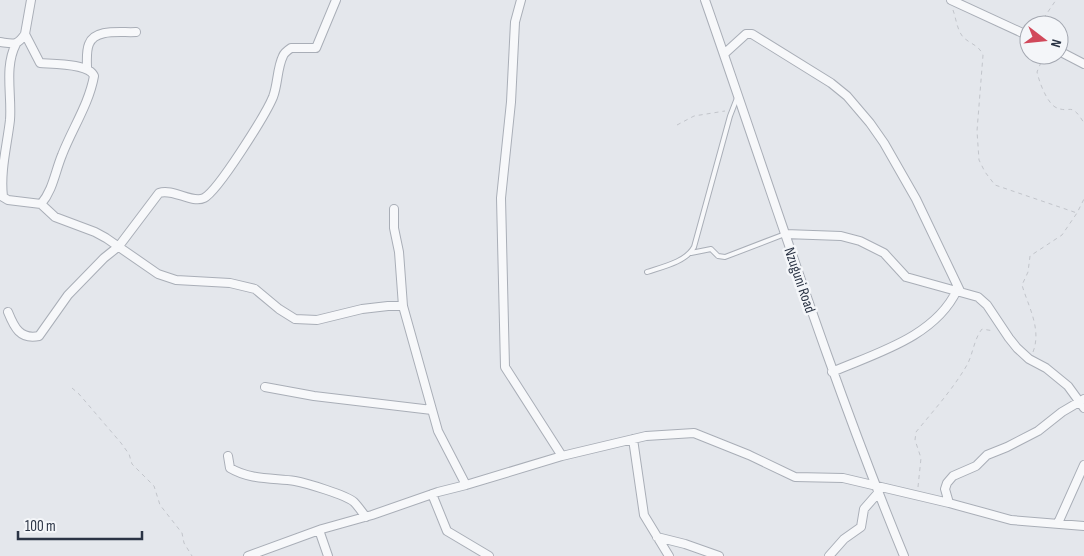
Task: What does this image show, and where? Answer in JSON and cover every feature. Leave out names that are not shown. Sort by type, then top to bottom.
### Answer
[{"type":"street","points":[[31,0],[25,34],[12,51],[8,88],[10,120],[0,186],[2,197],[8,200],[40,204],[55,217],[95,232],[119,246],[158,274],[176,280],[230,283],[255,288],[279,309],[295,319],[318,320],[362,309],[403,306]]},
{"type":"street","points":[[8,312],[13,326],[20,334],[32,337],[39,336],[68,295],[104,258],[119,246],[159,193],[167,192],[198,199],[204,198],[215,187],[250,136],[273,96],[283,55],[291,48],[316,48],[336,0]]},
{"type":"street","points":[[521,0],[515,22],[511,102],[501,198],[504,367],[562,456]]},
{"type":"street","name":"Nzuguni Road","points":[[705,0],[832,372],[904,556]]},
{"type":"street","points":[[952,4],[1019,32]]},
{"type":"street","points":[[86,68],[88,46],[92,38],[100,34],[136,32]]},
{"type":"street","points":[[25,34],[40,63],[79,66],[86,68],[94,74],[91,89],[62,155],[48,195],[40,204]]},
{"type":"street","points":[[724,54],[746,34],[752,34],[824,78],[847,96],[884,143],[916,199],[958,291]]},
{"type":"street","points":[[0,42],[16,44]]},
{"type":"street","points":[[1069,56],[1084,64]]},
{"type":"street","points":[[394,209],[394,228],[399,252],[403,306],[438,431],[466,485]]},
{"type":"street","points":[[785,234],[841,236],[860,241],[884,253],[906,277],[978,297],[987,305],[1007,335],[1029,359],[1046,368],[1068,386],[1083,403],[1062,412],[1038,431],[1007,448],[986,455],[976,466],[953,476],[947,483],[946,489],[950,503]]},
{"type":"street","points":[[832,372],[884,350],[923,329],[941,314],[958,291]]},
{"type":"street","points":[[265,387],[314,396],[432,410]]},
{"type":"street","points":[[248,556],[319,530],[366,517],[432,494],[562,456],[646,436],[694,433],[749,454],[795,477],[843,478],[877,490],[950,503],[1011,520],[1084,526]]},
{"type":"street","points":[[632,439],[644,515],[669,556]]},
{"type":"street","points":[[228,456],[230,468],[236,472],[255,477],[297,482],[344,497],[354,502],[366,517]]},
{"type":"street","points":[[1058,523],[1084,465]]},
{"type":"street","points":[[829,556],[844,540],[861,527],[864,509],[877,490]]},
{"type":"street","points":[[432,494],[447,531],[489,556]]},
{"type":"street","points":[[319,530],[328,556]]},
{"type":"street","points":[[657,537],[685,544],[719,556]]},
{"type":"lane","points":[[691,253],[698,238],[738,96]]},
{"type":"lane","points":[[647,272],[691,253],[711,249],[718,256],[730,256],[768,239],[785,234]]},
{"type":"path","points":[[1046,15],[1056,0]]},
{"type":"path","points":[[952,4],[960,32],[964,38],[979,47],[983,55],[977,131],[979,160],[985,172],[995,185],[1077,213]]},
{"type":"path","points":[[1040,65],[1037,72],[1050,102],[1055,106],[1077,111],[1084,123]]},
{"type":"path","points":[[677,125],[694,116],[733,109]]},
{"type":"path","points":[[1029,359],[1036,343],[1036,333],[1031,309],[1022,285],[1028,272],[1029,259],[1033,253],[1062,235],[1077,213],[1084,198]]},
{"type":"path","points":[[917,496],[921,458],[915,436],[916,432],[960,376],[970,359],[978,334],[982,328],[1007,335]]},
{"type":"path","points":[[72,388],[129,454],[132,464],[154,486],[160,505],[182,532],[184,544],[192,556]]}]
